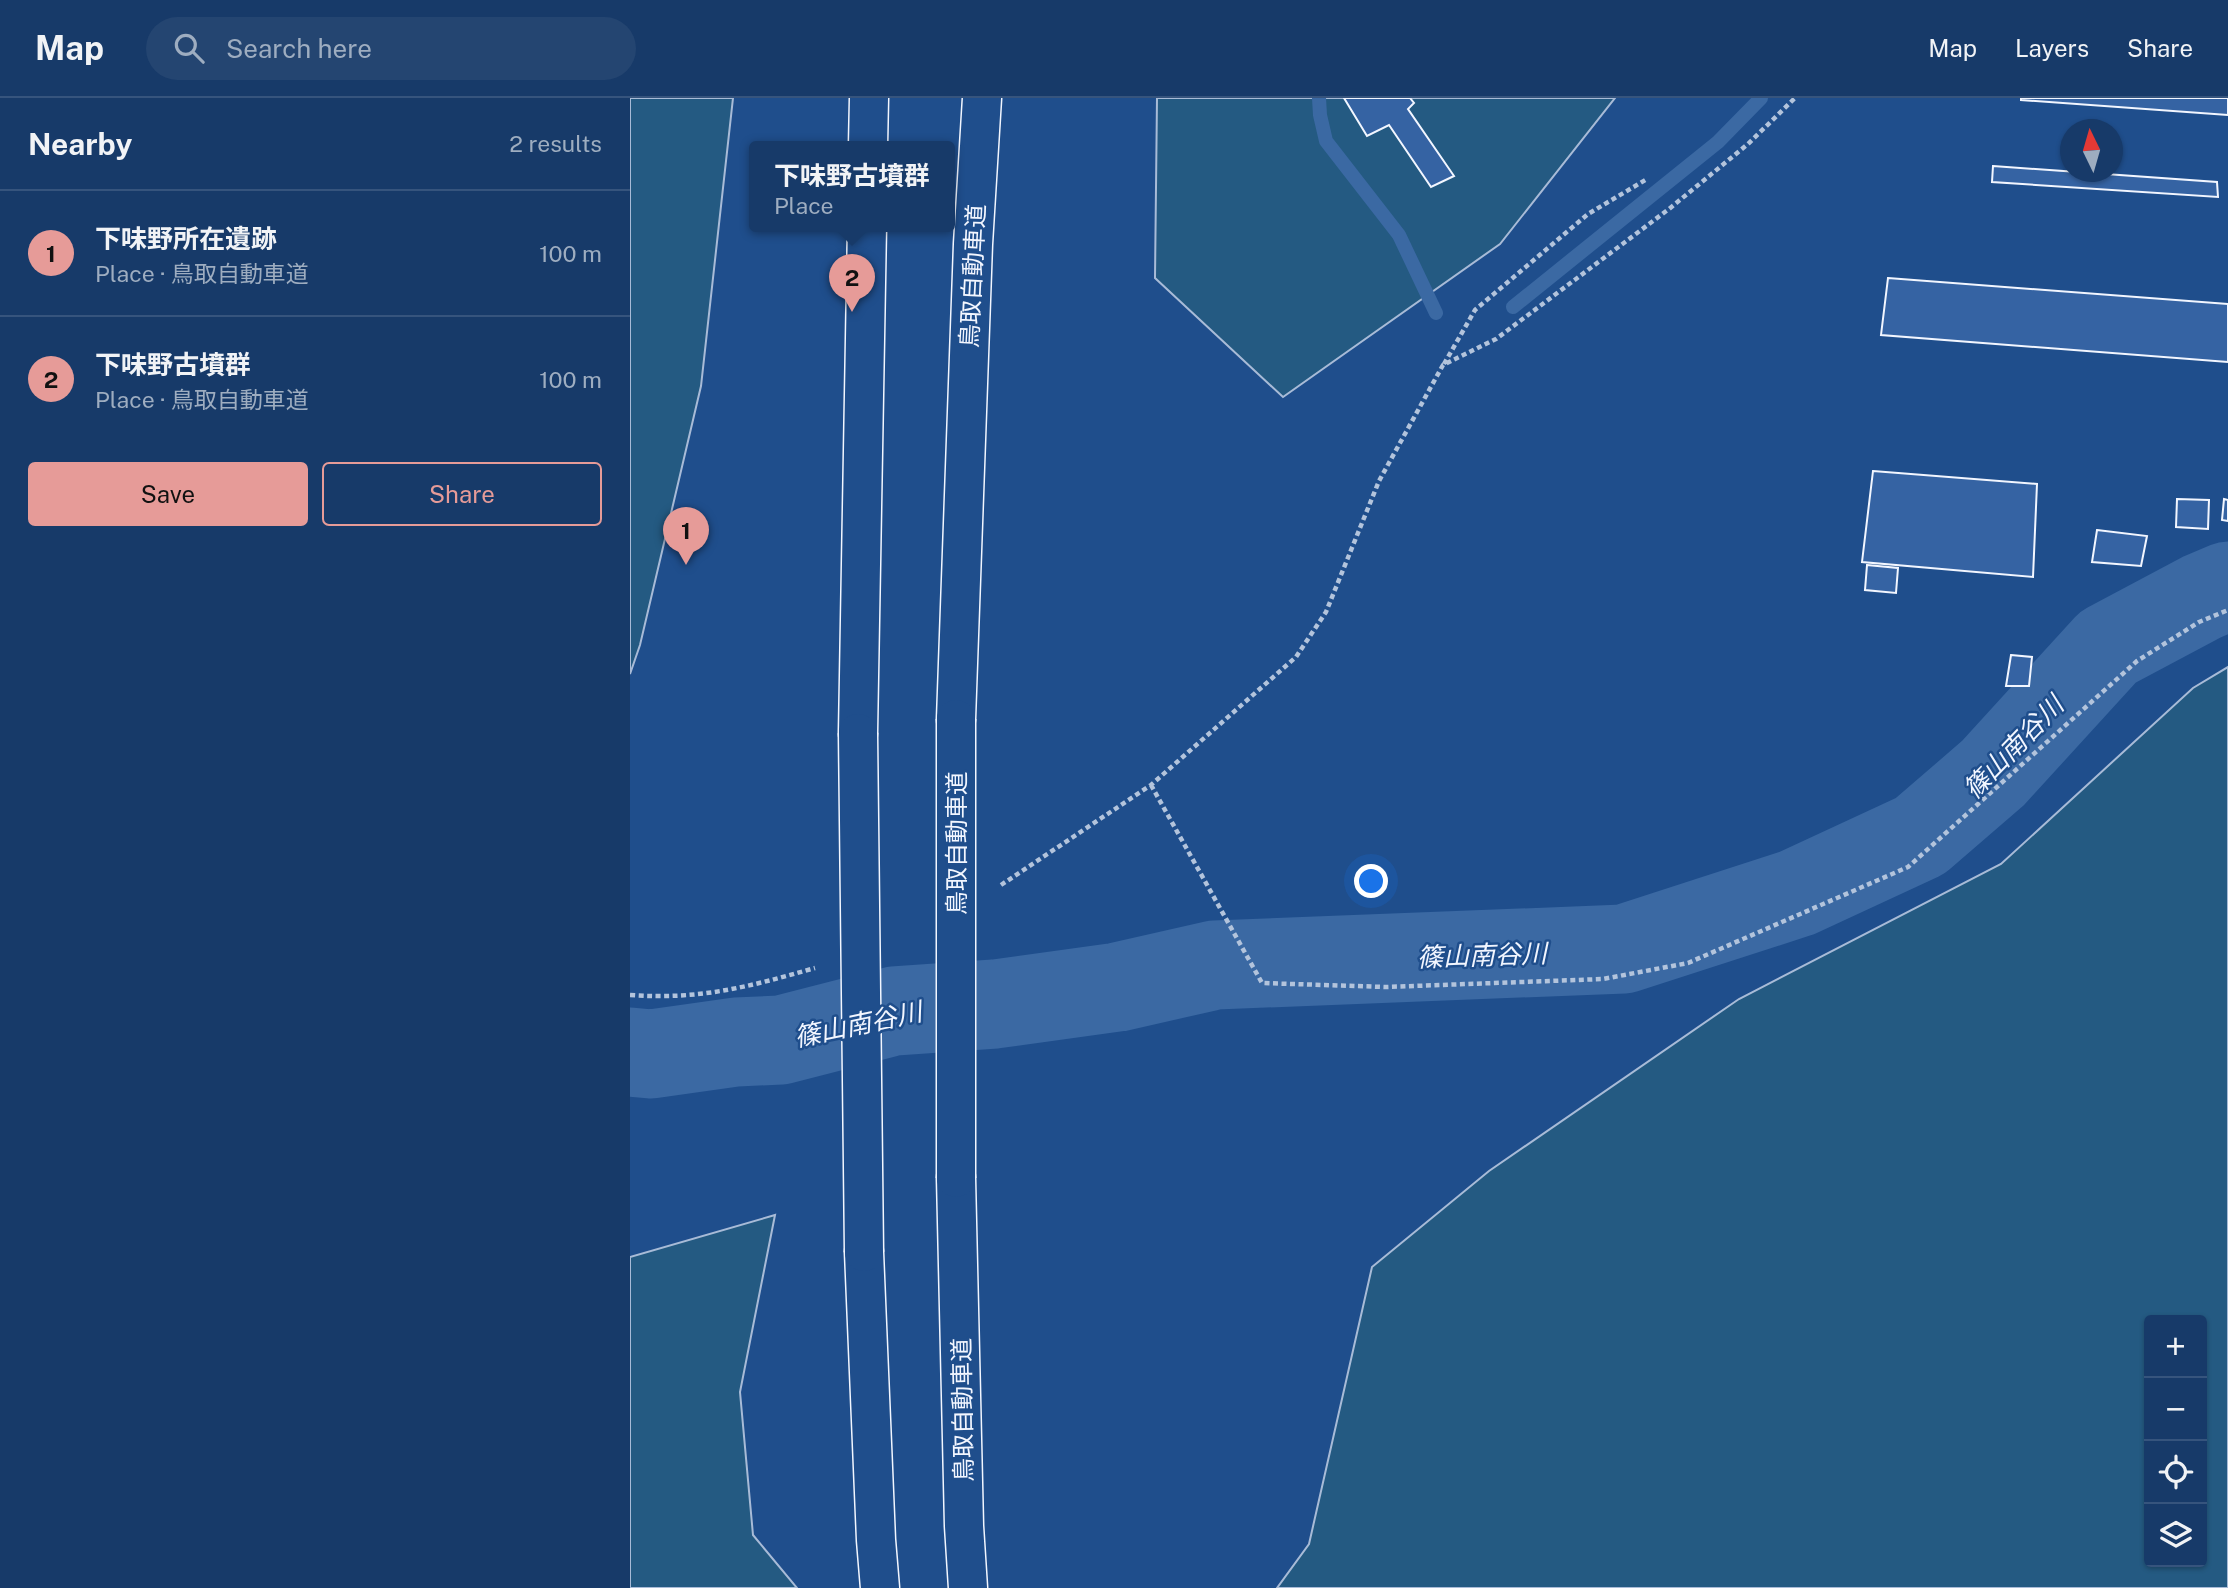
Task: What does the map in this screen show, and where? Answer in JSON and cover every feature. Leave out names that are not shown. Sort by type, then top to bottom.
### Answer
[{"type":"highway","points":[[868,141],[869,98]]},
{"type":"highway","name":"鳥取自動車道","points":[[968,1588],[964,1526],[956,1178],[956,719],[973,244],[982,98]]},
{"type":"highway","points":[[867,232],[858,733],[864,1252],[880,1588]]},
{"type":"path","points":[[1443,365],[1496,339],[1669,209],[1748,144],[1795,98]]},
{"type":"path","points":[[997,888],[1152,785],[1296,657],[1326,612],[1380,481],[1475,310],[1588,214],[1647,179]]},
{"type":"path","points":[[1152,785],[1262,982],[1387,987],[1603,979],[1688,963],[1908,867],[2137,661],[2199,622],[2228,610]]},
{"type":"path","points":[[630,995],[670,998],[715,993],[821,966]]},
{"type":"shaded area","points":[[630,98],[733,98],[701,386],[640,645],[630,674]]},
{"type":"shaded area","points":[[1157,98],[1615,98],[1500,244],[1283,397],[1155,278]]},
{"type":"shaded area","points":[[2228,667],[2228,1588],[1277,1588],[1309,1544],[1372,1267],[1489,1171],[1739,999],[2001,864],[2193,688]]},
{"type":"shaded area","points":[[775,1215],[740,1392],[753,1535],[797,1588],[630,1588],[630,1257]]},
{"type":"building","points":[[1344,98],[1410,98],[1414,103],[1408,109],[1454,176],[1431,187],[1389,125],[1367,136]]},
{"type":"building","points":[[2228,98],[2228,115],[2021,100]]},
{"type":"building","points":[[1993,166],[2060,171],[2060,182],[2123,182],[2123,175],[2217,182],[2218,197],[1992,182]]},
{"type":"building","points":[[1888,278],[2228,304],[2228,362],[1881,335]]},
{"type":"building","points":[[1873,471],[2037,484],[2033,577],[1862,562]]},
{"type":"building","points":[[2177,499],[2209,500],[2208,529],[2176,527]]},
{"type":"building","points":[[2224,499],[2228,500],[2228,521],[2222,520]]},
{"type":"building","points":[[2097,530],[2147,536],[2141,566],[2092,562]]},
{"type":"building","points":[[1867,565],[1898,568],[1896,593],[1865,590]]},
{"type":"building","points":[[2011,655],[2032,657],[2029,686],[2006,686]]},
{"type":"waterway","points":[[1319,98],[1326,141],[1399,235],[1436,313]]},
{"type":"waterway","points":[[1513,307],[1718,142],[1761,98]]},
{"type":"waterway","name":"篠山南谷川","points":[[630,1052],[651,1054],[736,1042],[781,1040],[894,1011],[995,1004],[1118,987],[1215,965],[1624,949],[1797,893],[1920,836],[1993,773],[2108,647],[2228,586]]},
{"type":"place","name":"下味野古墳群","points":[[852,312]]},
{"type":"place","name":"下味野所在遺跡","points":[[686,565]]}]
